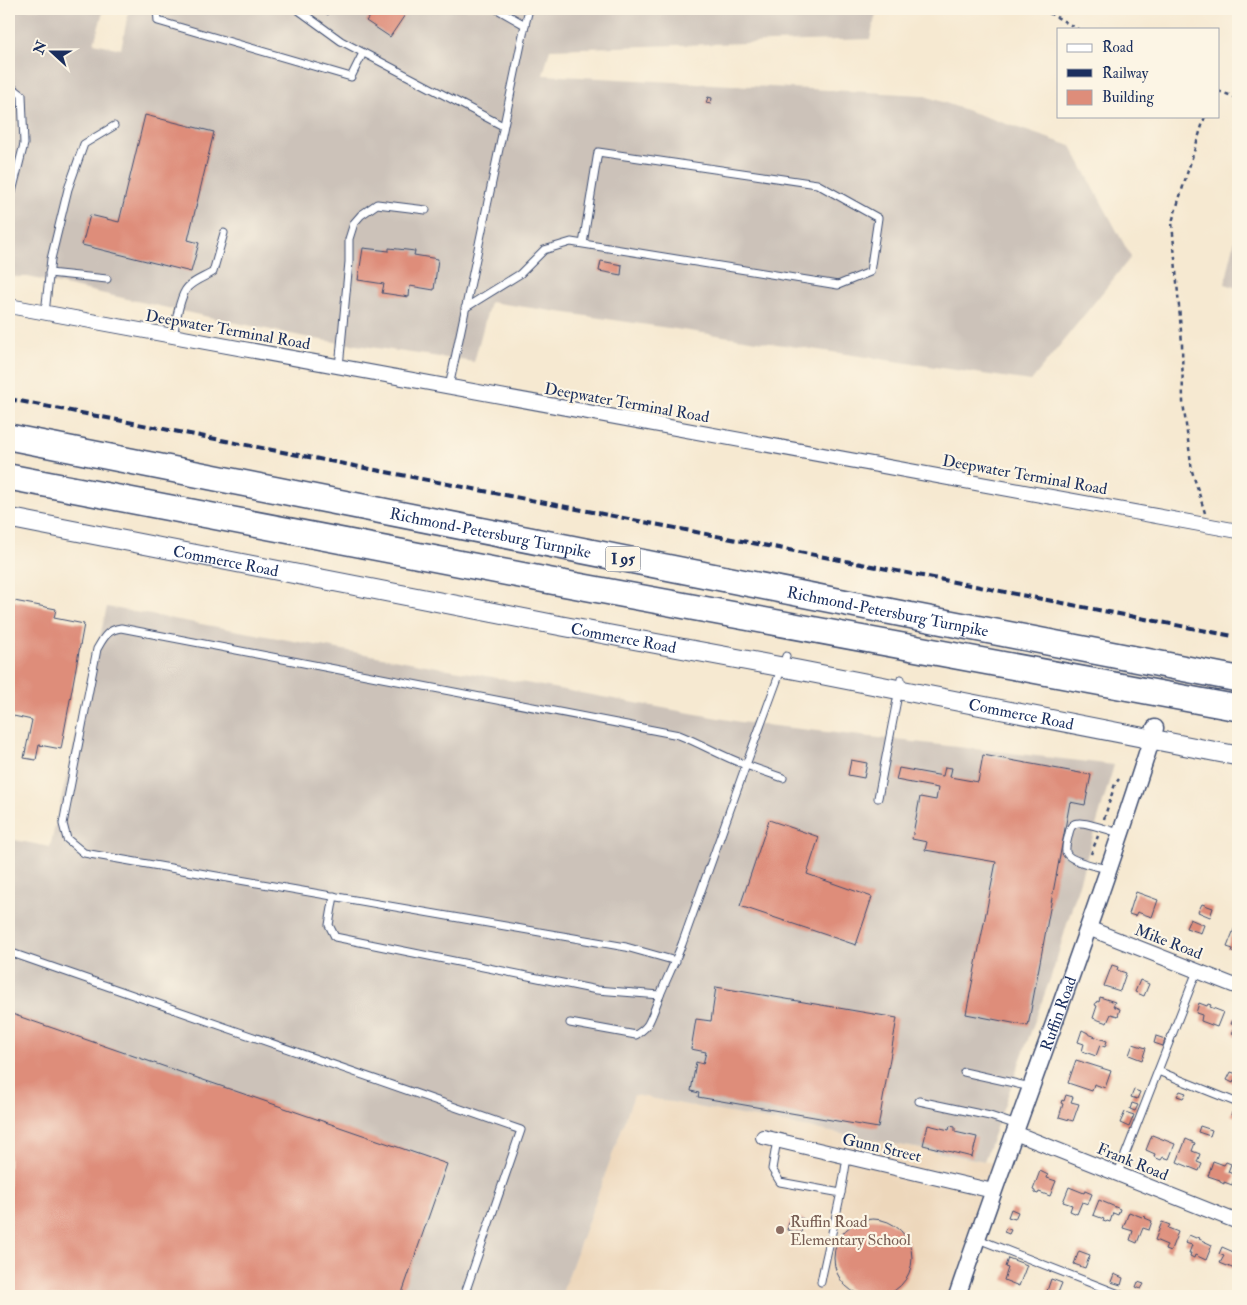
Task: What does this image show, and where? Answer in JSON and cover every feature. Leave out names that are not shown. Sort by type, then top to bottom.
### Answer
[{"type":"highway","name":"Richmond-Petersburg Turnpike","points":[[9,437],[903,614],[1238,678]]},
{"type":"highway","name":"Richmond-Petersburg Turnpike","points":[[9,477],[551,581],[1238,708]]},
{"type":"main road","name":"Commerce Road","points":[[9,509],[1154,734],[1238,756]]},
{"type":"main road","name":"Commerce Road","points":[[9,518],[562,626],[784,661]]},
{"type":"main road","name":"Commerce Road","points":[[1154,734],[1238,744]]},
{"type":"street","name":"Deepwater Terminal Road","points":[[9,306],[1238,531]]},
{"type":"street","name":"Ruffin Road","points":[[957,1296],[1088,928],[1154,734]]},
{"type":"street","name":"Mike Road","points":[[1088,928],[1238,987]]},
{"type":"street","name":"Frank Road","points":[[1016,1129],[1118,1174],[1238,1222]]},
{"type":"street","name":"Gunn Street","points":[[763,1136],[993,1191]]},
{"type":"lane","points":[[157,9],[158,20],[351,76],[364,53]]},
{"type":"lane","points":[[297,9],[341,41],[503,126]]},
{"type":"lane","points":[[497,9],[525,25]]},
{"type":"lane","points":[[449,387],[529,9]]},
{"type":"lane","points":[[9,85],[22,95],[24,144],[9,204]]},
{"type":"lane","points":[[45,313],[51,259],[68,189],[84,144],[114,126]]},
{"type":"lane","points":[[465,308],[520,274],[544,250],[571,242],[583,244],[838,285],[870,272],[878,218],[817,184],[598,152],[583,244]]},
{"type":"lane","points":[[339,367],[349,262],[349,239],[354,223],[361,214],[377,204],[426,210]]},
{"type":"lane","points":[[173,336],[179,306],[187,288],[213,272],[224,233]]},
{"type":"lane","points":[[49,273],[107,279]]},
{"type":"lane","points":[[676,961],[626,947],[84,853],[67,839],[63,824],[97,649],[105,636],[113,629],[121,628],[679,735],[728,758],[783,778]]},
{"type":"lane","points":[[570,1023],[636,1035],[647,1026],[676,961],[784,661]]},
{"type":"lane","points":[[878,798],[900,685]]},
{"type":"lane","points":[[1108,869],[1069,858],[1066,851],[1070,829],[1074,824],[1080,822],[1120,833]]},
{"type":"lane","points":[[334,896],[329,925],[335,937],[597,990],[660,995]]},
{"type":"lane","points":[[9,952],[521,1130],[464,1296]]},
{"type":"lane","points":[[1118,1174],[1197,971]]},
{"type":"lane","points":[[1158,1071],[1238,1103]]},
{"type":"lane","points":[[964,1072],[1031,1087]]},
{"type":"lane","points":[[919,1101],[990,1116],[1016,1129]]},
{"type":"lane","points":[[777,1140],[772,1169],[780,1182],[841,1194]]},
{"type":"lane","points":[[821,1282],[845,1176],[847,1156]]},
{"type":"lane","points":[[977,1239],[1124,1296]]},
{"type":"path","points":[[1042,9],[1076,28]]},
{"type":"path","points":[[1220,92],[1238,98]]},
{"type":"path","points":[[1204,118],[1172,222],[1181,333],[1183,402],[1192,471],[1209,526]]},
{"type":"shaded area","points":[[9,9],[104,9],[94,43],[121,49],[129,9],[877,9],[870,39],[550,49],[543,75],[922,95],[1071,146],[1131,257],[1031,381],[490,302],[474,362],[315,339],[28,277],[9,277]]},
{"type":"shaded area","points":[[1238,226],[1238,288],[1225,284]]},
{"type":"shaded area","points":[[107,607],[740,722],[1114,765],[1054,968],[984,1161],[634,1095],[561,1296],[9,1296],[9,839],[50,847]]},
{"type":"shaded area","name":"Ruffin Road Elementary School","points":[[634,1095],[998,1164],[953,1296],[561,1296]]},
{"type":"building","points":[[320,9],[333,9],[328,15]]},
{"type":"building","points":[[357,9],[409,9],[390,37],[366,21],[369,17]]},
{"type":"building","points":[[708,97],[712,98],[711,104],[706,103]]},
{"type":"building","points":[[145,115],[214,132],[188,240],[199,243],[191,272],[82,245],[90,215],[119,222]]},
{"type":"building","points":[[363,248],[415,251],[414,255],[438,259],[434,290],[410,286],[409,297],[382,293],[384,284],[358,280]]},
{"type":"building","points":[[601,261],[622,265],[621,275],[599,271]]},
{"type":"building","points":[[9,600],[56,609],[54,618],[84,624],[61,749],[39,745],[36,760],[24,758],[32,720],[9,715]]},
{"type":"building","points":[[983,755],[1091,775],[1085,805],[1070,802],[1028,1026],[966,1014],[996,862],[925,850],[927,842],[912,839],[920,797],[936,800],[938,788],[896,780],[899,768],[943,776],[945,767],[952,768],[950,777],[978,782]]},
{"type":"building","points":[[851,760],[867,763],[864,778],[848,775]]},
{"type":"building","points":[[769,820],[819,837],[807,874],[872,897],[856,945],[740,906]]},
{"type":"building","points":[[1136,892],[1158,900],[1152,917],[1137,912],[1135,916],[1129,914]]},
{"type":"building","points":[[1202,904],[1213,908],[1210,917],[1198,912]]},
{"type":"building","points":[[1190,919],[1204,925],[1201,933],[1186,928]]},
{"type":"building","points":[[1235,927],[1238,928],[1238,952],[1236,953],[1232,952],[1233,949],[1227,947]]},
{"type":"building","points":[[1112,965],[1118,967],[1117,970],[1126,973],[1120,991],[1104,986]]},
{"type":"building","points":[[1140,980],[1149,984],[1144,996],[1135,992]]},
{"type":"building","points":[[716,987],[897,1018],[878,1128],[698,1097],[699,1093],[691,1091],[696,1062],[703,1064],[706,1052],[691,1049],[696,1019],[711,1021]]},
{"type":"building","points":[[1100,997],[1115,1002],[1113,1006],[1120,1009],[1118,1016],[1111,1014],[1107,1023],[1093,1018],[1097,1006],[1095,1005],[1097,1001],[1099,1002]]},
{"type":"building","points":[[1199,1003],[1207,1006],[1208,1004],[1211,1005],[1210,1007],[1223,1012],[1217,1027],[1201,1021],[1202,1015],[1196,1013]]},
{"type":"building","points":[[9,1013],[447,1164],[401,1296],[9,1296]]},
{"type":"building","points":[[1234,1017],[1238,1018],[1237,1037],[1232,1033],[1236,1025],[1231,1024]]},
{"type":"building","points":[[1082,1030],[1107,1041],[1105,1047],[1100,1045],[1096,1056],[1082,1051],[1084,1044],[1078,1042]]},
{"type":"building","points":[[1156,1036],[1165,1039],[1163,1046],[1154,1043]]},
{"type":"building","points":[[1133,1044],[1146,1048],[1142,1060],[1129,1055]]},
{"type":"building","points":[[1076,1060],[1111,1071],[1105,1088],[1094,1084],[1092,1091],[1068,1083]]},
{"type":"building","points":[[1231,1072],[1237,1074],[1233,1083],[1227,1080]]},
{"type":"building","points":[[1134,1090],[1140,1092],[1137,1099],[1131,1097]]},
{"type":"building","points":[[1180,1091],[1186,1093],[1183,1098],[1177,1096]]},
{"type":"building","points":[[1066,1095],[1073,1097],[1071,1102],[1079,1104],[1073,1121],[1059,1117],[1063,1104],[1061,1103]]},
{"type":"building","points":[[1132,1103],[1138,1105],[1135,1111],[1130,1109]]},
{"type":"building","points":[[1234,1108],[1238,1110],[1237,1117],[1231,1115]]},
{"type":"building","points":[[1125,1112],[1134,1115],[1129,1127],[1120,1123]]},
{"type":"building","points":[[928,1125],[949,1130],[950,1126],[955,1127],[955,1132],[977,1137],[972,1157],[923,1145]]},
{"type":"building","points":[[1200,1126],[1212,1130],[1210,1136],[1198,1132]]},
{"type":"building","points":[[1152,1135],[1175,1144],[1169,1159],[1163,1157],[1161,1160],[1154,1157],[1155,1154],[1146,1150]]},
{"type":"building","points":[[1186,1139],[1195,1143],[1192,1151],[1200,1154],[1197,1162],[1202,1164],[1199,1171],[1177,1162]]},
{"type":"building","points":[[1213,1161],[1224,1165],[1226,1162],[1231,1164],[1228,1172],[1236,1175],[1232,1185],[1224,1182],[1224,1184],[1220,1180],[1208,1176]]},
{"type":"building","points":[[1040,1171],[1048,1175],[1047,1178],[1056,1181],[1050,1196],[1039,1192],[1038,1194],[1035,1193],[1033,1190]]},
{"type":"building","points":[[1069,1187],[1092,1194],[1088,1204],[1082,1202],[1077,1214],[1070,1211],[1072,1205],[1063,1202]]},
{"type":"building","points":[[1099,1200],[1120,1209],[1118,1215],[1113,1213],[1110,1222],[1103,1221],[1104,1219],[1093,1215]]},
{"type":"building","points":[[1011,1209],[1018,1212],[1015,1219],[1008,1217]]},
{"type":"building","points":[[1129,1212],[1146,1217],[1152,1221],[1149,1230],[1143,1228],[1137,1243],[1130,1240],[1133,1231],[1123,1228]]},
{"type":"building","points":[[791,1216],[804,1219],[801,1233],[787,1230]]},
{"type":"building","points":[[873,1219],[888,1222],[901,1230],[909,1243],[912,1258],[909,1273],[901,1286],[888,1294],[873,1297],[858,1294],[845,1286],[837,1273],[834,1258],[837,1243],[845,1230],[858,1222]]},
{"type":"building","points":[[1162,1222],[1170,1225],[1168,1228],[1178,1232],[1170,1252],[1165,1250],[1167,1245],[1155,1240]]},
{"type":"building","points":[[1006,1228],[1011,1230],[1009,1234],[1004,1232]]},
{"type":"building","points":[[1189,1235],[1200,1238],[1212,1245],[1206,1260],[1195,1255],[1194,1258],[1190,1256],[1191,1253],[1189,1253],[1192,1245],[1185,1243]]},
{"type":"building","points":[[1222,1247],[1238,1254],[1237,1270],[1220,1263],[1224,1256],[1219,1254]]},
{"type":"building","points":[[1079,1251],[1090,1255],[1085,1268],[1074,1264]]},
{"type":"building","points":[[1008,1258],[1027,1265],[1019,1286],[1004,1280],[1008,1268],[1005,1267]]},
{"type":"building","points":[[1114,1274],[1123,1278],[1121,1285],[1111,1282]]},
{"type":"building","points":[[1051,1279],[1062,1283],[1057,1295],[1047,1291]]},
{"type":"building","points":[[1138,1282],[1144,1284],[1141,1289],[1136,1287]]},
{"type":"railway","points":[[9,399],[1238,637]]},
{"type":"place","name":"Ruffin Road Elementary School","points":[[780,1230]]}]
